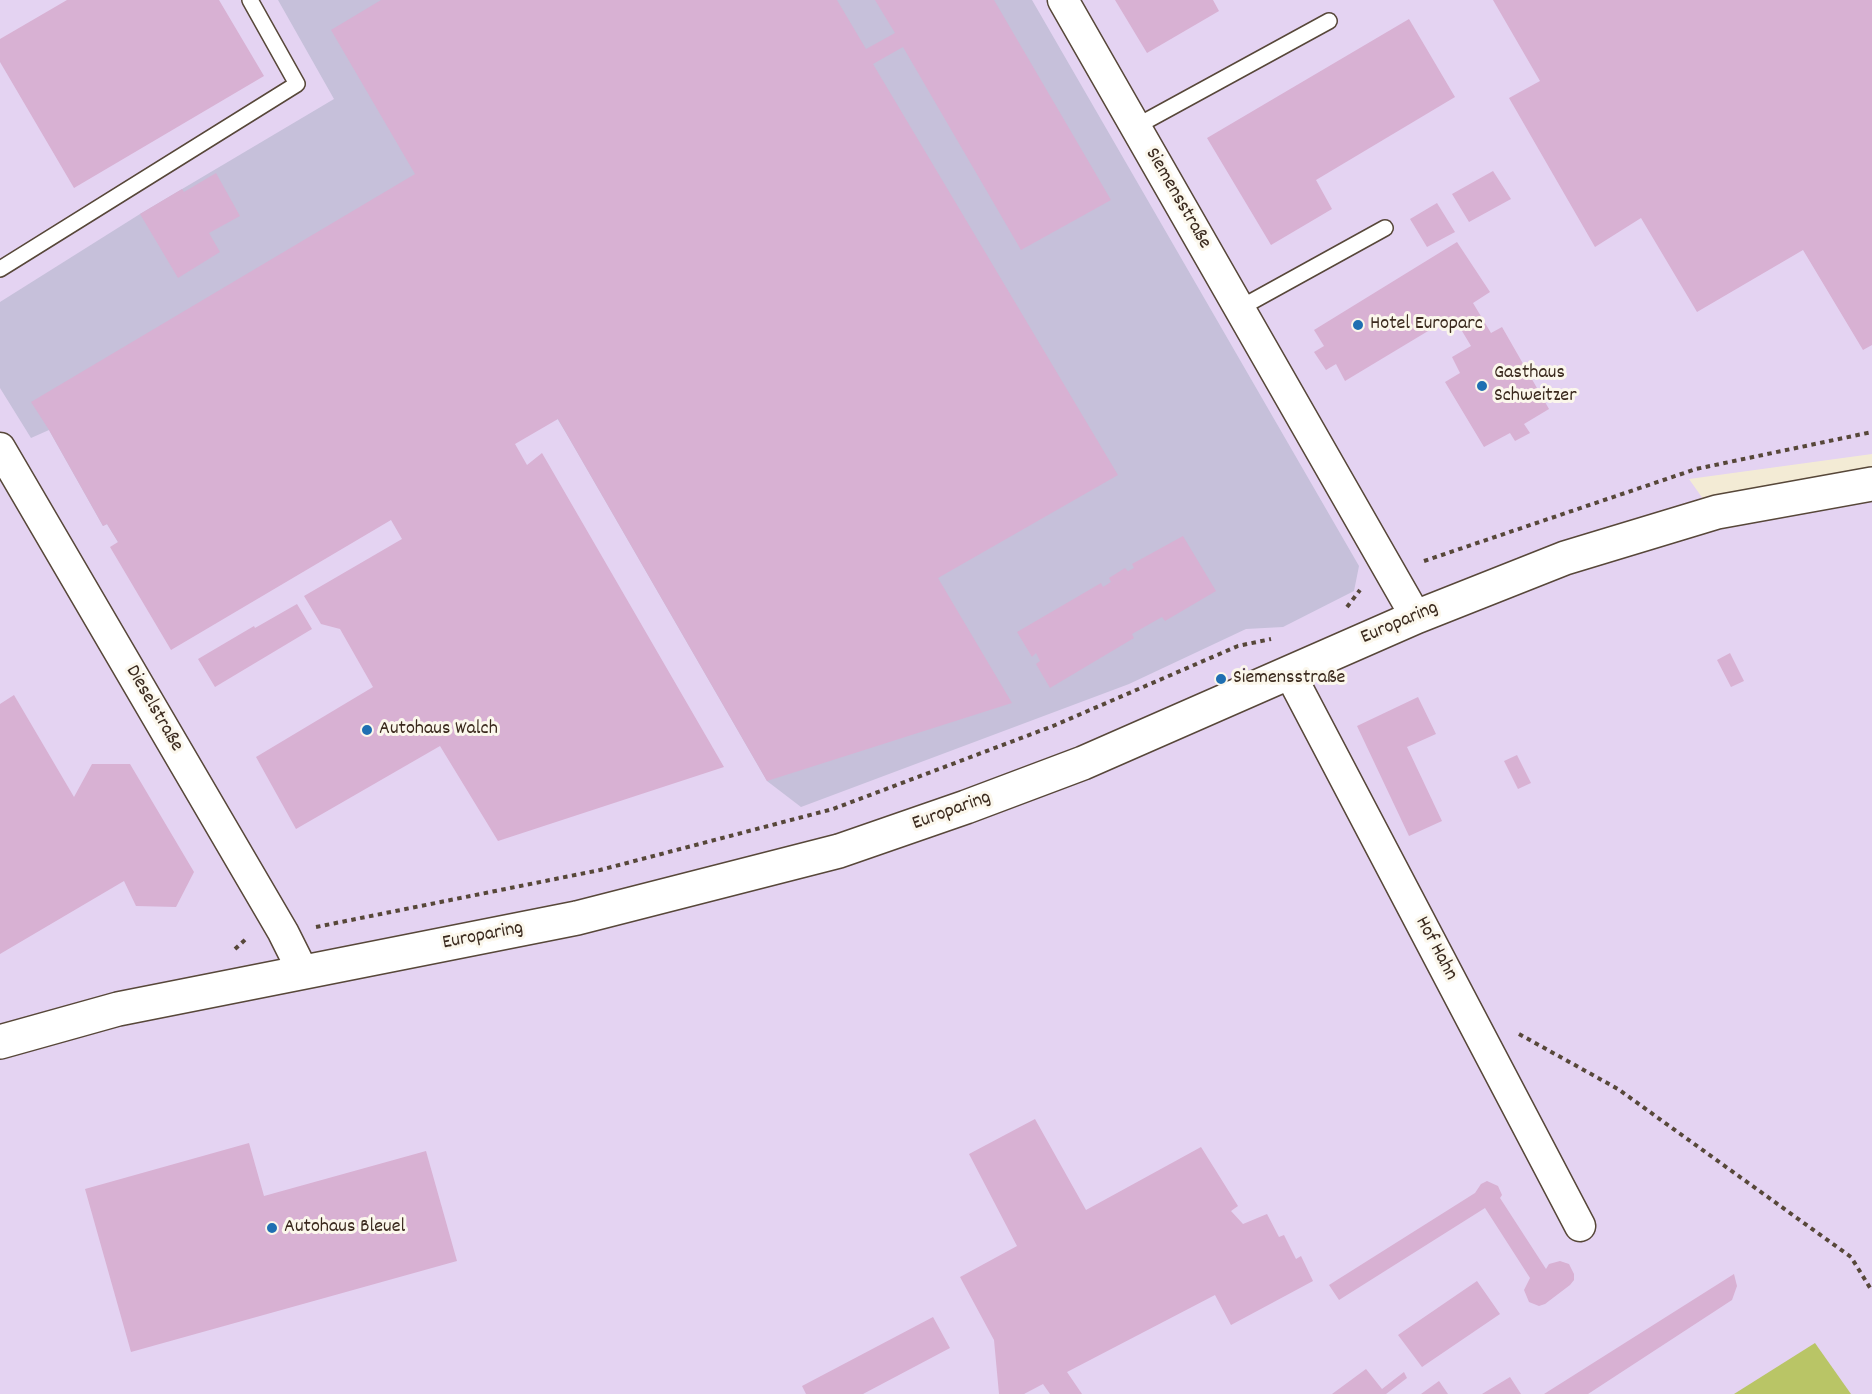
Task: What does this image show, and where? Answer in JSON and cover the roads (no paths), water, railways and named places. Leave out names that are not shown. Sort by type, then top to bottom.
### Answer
[{"type":"street","name":"Siemensstraße","points":[[1063,0],[1416,616]]},
{"type":"street","name":"Dieselstraße","points":[[0,448],[283,932],[303,972]]},
{"type":"street","name":"Europaring","points":[[0,1042],[118,1009],[577,918],[839,851],[1083,763],[1416,616],[1565,558],[1717,512],[1872,484]]},
{"type":"street","name":"Hof Hahn","points":[[1289,672],[1580,1226]]},
{"type":"lane","points":[[0,269],[297,84],[250,0]]},
{"type":"lane","points":[[1136,127],[1329,21]]},
{"type":"lane","points":[[1240,308],[1385,228]]},
{"type":"place","name":"Hotel Europarc","points":[[1358,325]]},
{"type":"place","name":"Gasthaus Schweitzer","points":[[1482,386]]},
{"type":"place","name":"Siemensstraße","points":[[1221,679]]},
{"type":"place","name":"Autohaus Walch","points":[[367,730]]},
{"type":"place","name":"Autohaus Bleuel","points":[[272,1228]]}]
